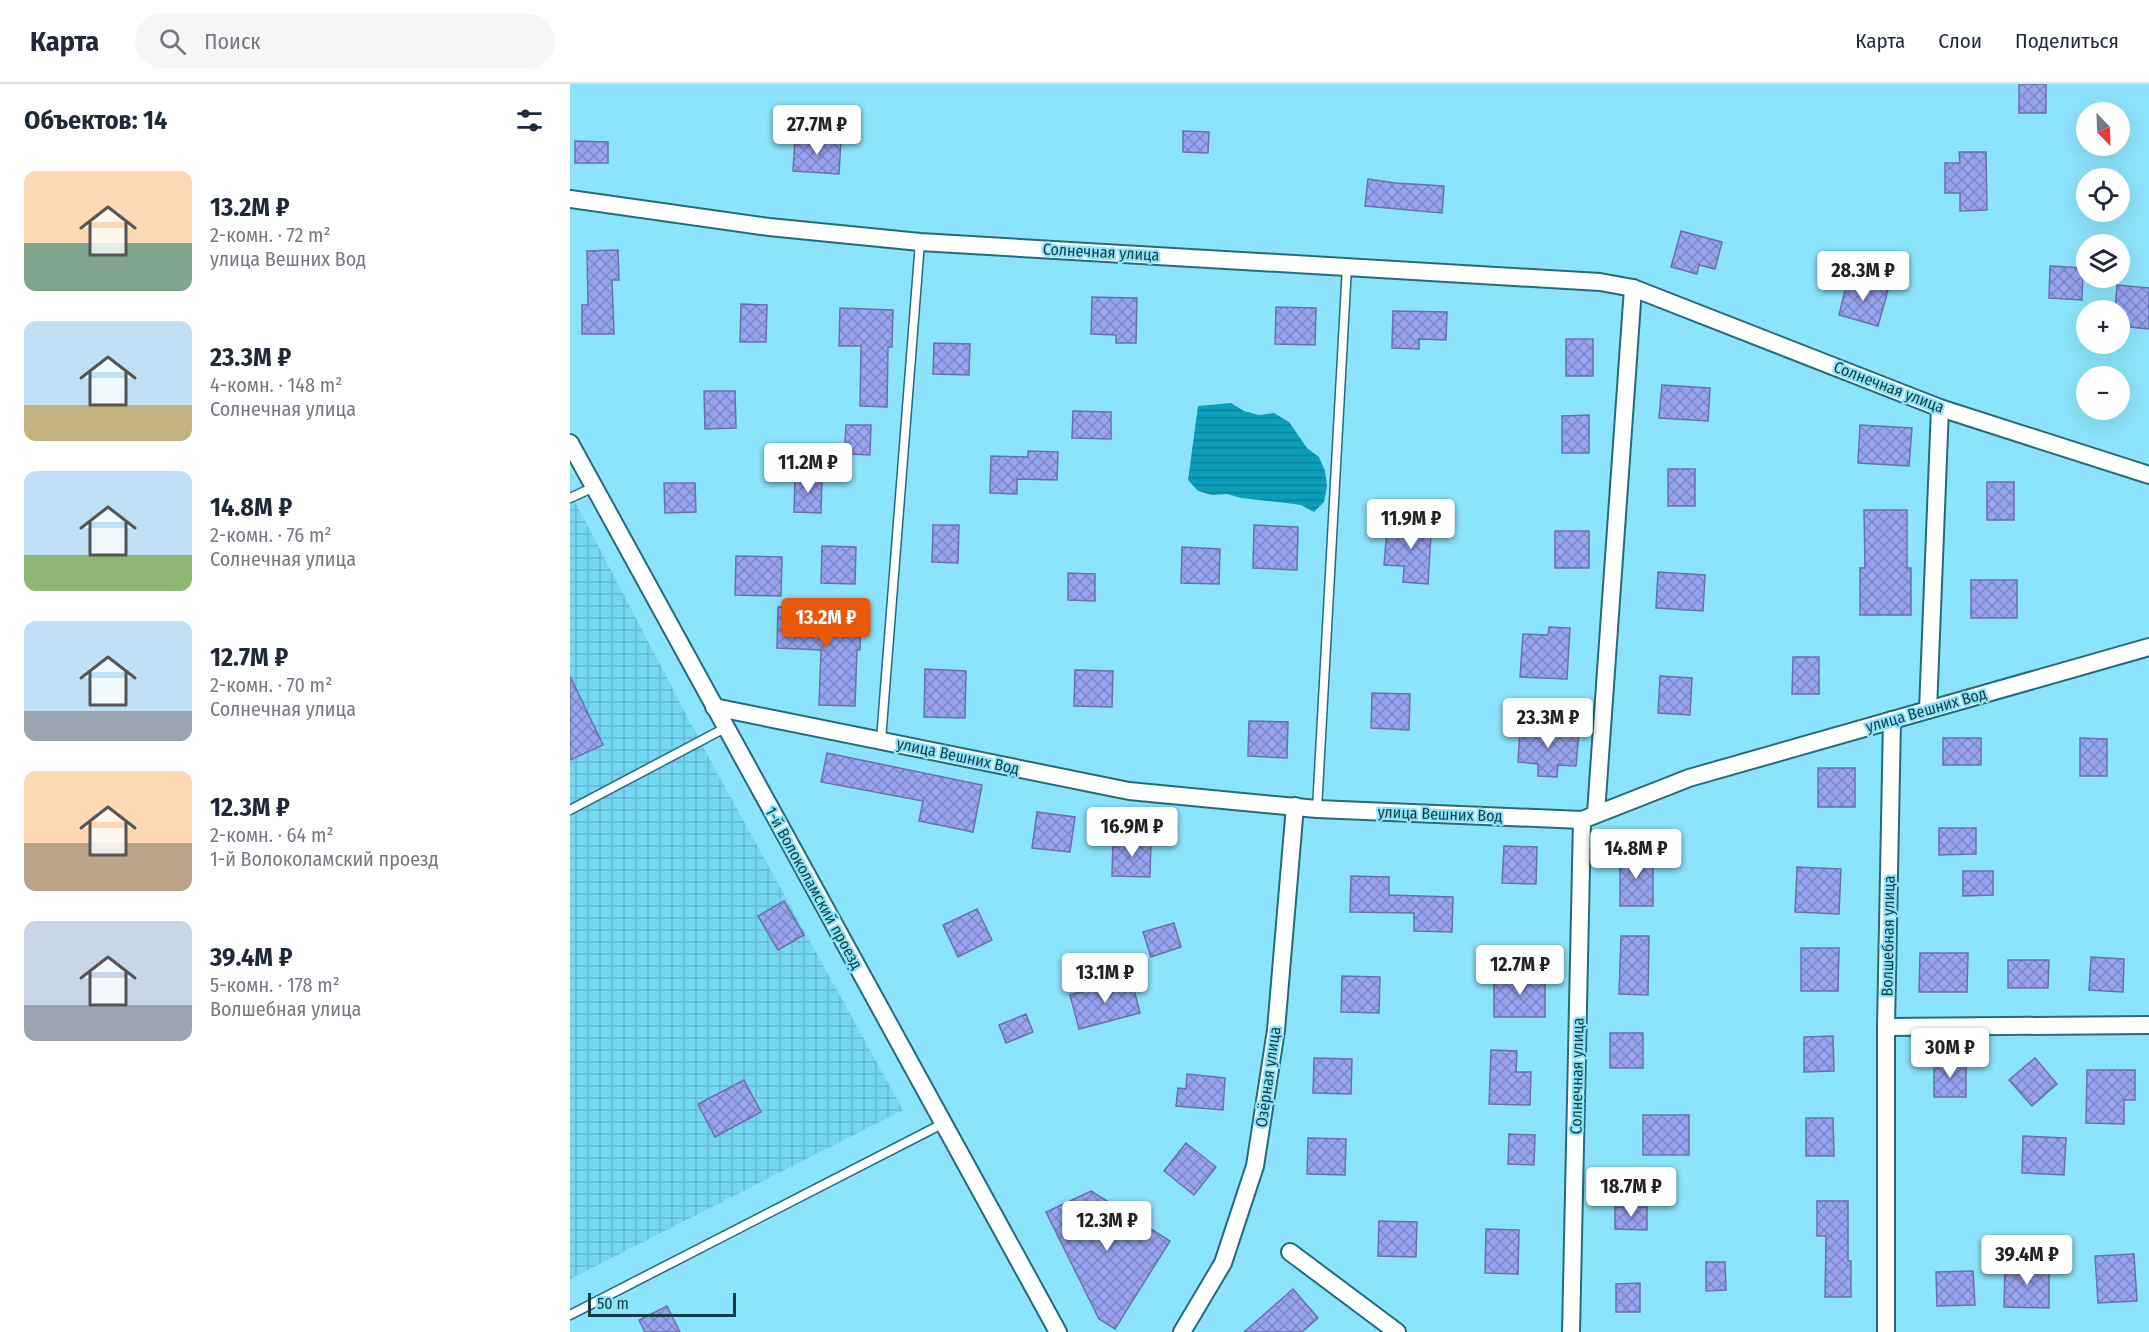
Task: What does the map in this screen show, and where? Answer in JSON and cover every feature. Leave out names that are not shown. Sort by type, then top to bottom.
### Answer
[{"type":"street","name":"Солнечная улица","points":[[570,199],[769,227],[920,242],[1600,282],[1633,288],[1940,408],[2149,475]]},
{"type":"street","name":"Солнечная улица","points":[[1571,1332],[1589,816],[1633,288]]},
{"type":"street","points":[[1928,710],[1940,408]]},
{"type":"street","name":"1-й Волоколамский проезд","points":[[570,442],[1058,1332]]},
{"type":"street","name":"улица Вешних Вод","points":[[714,707],[1129,791],[1317,809],[1589,816],[1689,778],[2149,647]]},
{"type":"street","name":"Волшебная улица","points":[[1886,1332],[1886,1028],[1892,720]]},
{"type":"street","name":"Озёрная улица","points":[[1182,1332],[1223,1263],[1255,1166],[1276,1030],[1295,806]]},
{"type":"street","points":[[1886,1028],[2149,1025]]},
{"type":"street","points":[[1290,1252],[1396,1332]]},
{"type":"lane","points":[[881,740],[920,242]]},
{"type":"lane","points":[[1317,809],[1347,266]]},
{"type":"lane","points":[[570,498],[594,487]]},
{"type":"lane","points":[[570,810],[725,728]]},
{"type":"lane","points":[[570,1316],[944,1123]]},
{"type":"shaded area","points":[[1231,403],[1244,411],[1259,415],[1274,413],[1289,422],[1307,448],[1319,457],[1325,471],[1327,486],[1324,502],[1314,512],[1301,505],[1241,498],[1227,494],[1212,495],[1198,491],[1188,480],[1198,406]]},
{"type":"shaded area","points":[[570,492],[711,762],[903,1110],[570,1279]]},
{"type":"building","points":[[2019,84],[2046,84],[2046,113],[2019,113]]},
{"type":"building","points":[[1183,131],[1209,132],[1208,153],[1183,152]]},
{"type":"building","points":[[795,138],[841,141],[839,174],[793,171]]},
{"type":"building","points":[[575,141],[608,142],[608,163],[575,163]]},
{"type":"building","points":[[1959,152],[1986,152],[1987,210],[1960,211],[1960,193],[1945,193],[1945,163],[1960,163]]},
{"type":"building","points":[[1368,179],[1444,186],[1442,213],[1365,206]]},
{"type":"building","points":[[1681,231],[1722,242],[1715,269],[1699,265],[1697,274],[1671,267]]},
{"type":"building","points":[[618,250],[619,280],[612,280],[614,334],[582,334],[582,305],[588,305],[587,251]]},
{"type":"building","points":[[2050,266],[2076,268],[2076,288],[2082,288],[2082,300],[2049,298]]},
{"type":"building","points":[[1848,279],[1888,290],[1878,326],[1839,315]]},
{"type":"building","points":[[2117,288],[2149,288],[2149,329],[2130,327],[2130,300],[2116,300]]},
{"type":"building","points":[[1092,297],[1137,298],[1136,343],[1116,343],[1116,335],[1091,334]]},
{"type":"building","points":[[741,304],[767,305],[766,342],[740,342]]},
{"type":"building","points":[[1276,307],[1316,308],[1315,345],[1275,344]]},
{"type":"building","points":[[840,308],[893,310],[892,347],[888,347],[887,407],[860,406],[861,346],[839,346]]},
{"type":"building","points":[[1393,311],[1447,312],[1446,340],[1419,339],[1419,349],[1392,348]]},
{"type":"building","points":[[1566,339],[1593,339],[1593,376],[1566,376]]},
{"type":"building","points":[[934,343],[970,344],[969,375],[933,374]]},
{"type":"building","points":[[1662,385],[1710,388],[1708,421],[1659,418]]},
{"type":"building","points":[[704,391],[735,391],[736,428],[705,429]]},
{"type":"building","points":[[1073,411],[1111,412],[1111,439],[1072,438]]},
{"type":"building","points":[[1589,415],[1589,453],[1562,453],[1562,416]]},
{"type":"building","points":[[846,425],[871,425],[870,455],[850,454],[850,442],[845,442]]},
{"type":"building","points":[[1860,425],[1912,428],[1909,466],[1858,463]]},
{"type":"building","points":[[1028,451],[1058,452],[1057,480],[1017,479],[1017,494],[990,493],[991,456],[1028,457]]},
{"type":"building","points":[[1668,469],[1695,469],[1695,506],[1668,506]]},
{"type":"building","points":[[795,475],[822,476],[821,513],[794,512]]},
{"type":"building","points":[[1987,482],[2014,482],[2014,520],[1987,520]]},
{"type":"building","points":[[664,483],[695,483],[696,512],[665,513]]},
{"type":"building","points":[[1864,510],[1907,510],[1907,568],[1911,568],[1911,615],[1860,615],[1860,568],[1865,568]]},
{"type":"building","points":[[1407,517],[1432,518],[1428,584],[1403,582],[1404,566],[1384,565],[1387,530],[1406,531]]},
{"type":"building","points":[[933,525],[959,525],[958,563],[932,562]]},
{"type":"building","points":[[1254,525],[1298,527],[1297,570],[1253,568]]},
{"type":"building","points":[[1555,531],[1589,531],[1589,568],[1555,568]]},
{"type":"building","points":[[822,546],[856,547],[855,584],[821,583]]},
{"type":"building","points":[[1182,547],[1220,549],[1219,584],[1181,583]]},
{"type":"building","points":[[736,556],[782,557],[781,596],[735,595]]},
{"type":"building","points":[[1658,572],[1705,575],[1703,611],[1656,608]]},
{"type":"building","points":[[1068,573],[1095,574],[1095,601],[1068,600]]},
{"type":"building","points":[[1971,580],[2017,580],[2017,618],[1971,618]]},
{"type":"building","points":[[778,607],[802,607],[801,613],[861,615],[855,706],[819,705],[821,650],[777,648]]},
{"type":"building","points":[[1549,627],[1570,628],[1567,679],[1520,677],[1523,634],[1548,635]]},
{"type":"building","points":[[1793,657],[1819,657],[1819,694],[1792,694]]},
{"type":"building","points":[[925,669],[966,671],[965,718],[924,717]]},
{"type":"building","points":[[1075,670],[1113,671],[1112,707],[1074,706]]},
{"type":"building","points":[[570,676],[603,745],[570,760]]},
{"type":"building","points":[[1660,676],[1692,678],[1690,715],[1658,713]]},
{"type":"building","points":[[1372,693],[1410,694],[1409,730],[1371,728]]},
{"type":"building","points":[[1249,721],[1288,722],[1287,758],[1248,756]]},
{"type":"building","points":[[1520,727],[1579,731],[1576,766],[1558,765],[1557,777],[1538,776],[1538,764],[1518,762]]},
{"type":"building","points":[[1943,738],[1981,738],[1981,765],[1943,765]]},
{"type":"building","points":[[2080,738],[2107,739],[2107,776],[2080,776]]},
{"type":"building","points":[[827,753],[982,785],[973,832],[919,821],[923,801],[821,782]]},
{"type":"building","points":[[1818,768],[1855,768],[1855,807],[1818,807]]},
{"type":"building","points":[[1037,812],[1075,817],[1070,852],[1032,848]]},
{"type":"building","points":[[1939,828],[1976,828],[1976,854],[1939,855]]},
{"type":"building","points":[[1113,840],[1151,841],[1150,877],[1112,876]]},
{"type":"building","points":[[1504,846],[1537,847],[1536,884],[1502,883]]},
{"type":"building","points":[[1620,854],[1653,854],[1653,906],[1620,906]]},
{"type":"building","points":[[1797,867],[1841,869],[1839,914],[1795,912]]},
{"type":"building","points":[[1963,871],[1993,871],[1993,895],[1963,896]]},
{"type":"building","points":[[1351,876],[1389,877],[1389,895],[1453,897],[1452,932],[1414,931],[1414,913],[1350,912]]},
{"type":"building","points":[[784,901],[804,935],[778,950],[758,916]]},
{"type":"building","points":[[977,909],[992,940],[958,957],[943,925]]},
{"type":"building","points":[[1174,923],[1181,947],[1151,957],[1143,932]]},
{"type":"building","points":[[1621,936],[1649,936],[1648,995],[1619,994]]},
{"type":"building","points":[[1801,948],[1839,948],[1838,991],[1801,991]]},
{"type":"building","points":[[1920,953],[1968,953],[1967,992],[1919,992]]},
{"type":"building","points":[[2091,957],[2124,959],[2123,992],[2089,990]]},
{"type":"building","points":[[2008,960],[2049,960],[2048,988],[2008,988]]},
{"type":"building","points":[[1342,976],[1380,977],[1379,1013],[1341,1012]]},
{"type":"building","points":[[1494,976],[1545,976],[1545,1017],[1494,1017]]},
{"type":"building","points":[[1131,978],[1140,1013],[1079,1029],[1070,995]]},
{"type":"building","points":[[1026,1014],[1033,1032],[1006,1043],[999,1025]]},
{"type":"building","points":[[1610,1033],[1643,1033],[1643,1068],[1610,1068]]},
{"type":"building","points":[[1833,1036],[1834,1071],[1804,1072],[1804,1037]]},
{"type":"building","points":[[1491,1050],[1517,1051],[1516,1072],[1531,1072],[1530,1105],[1489,1104]]},
{"type":"building","points":[[1314,1058],[1352,1059],[1351,1094],[1313,1093]]},
{"type":"building","points":[[2035,1058],[2057,1084],[2032,1106],[2009,1080]]},
{"type":"building","points":[[1934,1060],[1966,1060],[1966,1097],[1934,1097]]},
{"type":"building","points":[[2087,1070],[2135,1070],[2135,1100],[2124,1100],[2124,1124],[2086,1123]]},
{"type":"building","points":[[1187,1074],[1225,1078],[1223,1110],[1176,1106],[1178,1088],[1186,1089]]},
{"type":"building","points":[[744,1080],[761,1112],[715,1137],[698,1104]]},
{"type":"building","points":[[1643,1115],[1689,1115],[1689,1155],[1643,1155]]},
{"type":"building","points":[[1806,1118],[1833,1118],[1834,1156],[1806,1156]]},
{"type":"building","points":[[1509,1134],[1535,1135],[1534,1165],[1508,1164]]},
{"type":"building","points":[[2023,1136],[2066,1138],[2064,1175],[2022,1173]]},
{"type":"building","points":[[1308,1138],[1346,1139],[1345,1175],[1307,1174]]},
{"type":"building","points":[[1186,1143],[1216,1167],[1194,1195],[1164,1171]]},
{"type":"building","points":[[1091,1191],[1170,1241],[1115,1329],[1099,1319],[1046,1212]]},
{"type":"building","points":[[1817,1201],[1848,1201],[1848,1261],[1851,1261],[1851,1297],[1825,1297],[1826,1236],[1817,1236]]},
{"type":"building","points":[[1615,1207],[1647,1207],[1647,1230],[1615,1229]]},
{"type":"building","points":[[1379,1221],[1417,1222],[1416,1257],[1378,1256]]},
{"type":"building","points":[[1486,1229],[1519,1230],[1518,1274],[1485,1273]]},
{"type":"building","points":[[2134,1254],[2137,1301],[2098,1303],[2095,1256]]},
{"type":"building","points":[[1706,1262],[1725,1262],[1726,1290],[1706,1291]]},
{"type":"building","points":[[2005,1263],[2049,1264],[2049,1308],[2004,1307]]},
{"type":"building","points":[[1973,1271],[1975,1305],[1937,1306],[1936,1272]]},
{"type":"building","points":[[1640,1283],[1640,1312],[1616,1312],[1616,1284]]},
{"type":"building","points":[[1293,1289],[1318,1318],[1302,1332],[1244,1332]]},
{"type":"building","points":[[667,1306],[680,1332],[645,1332],[639,1320]]}]
